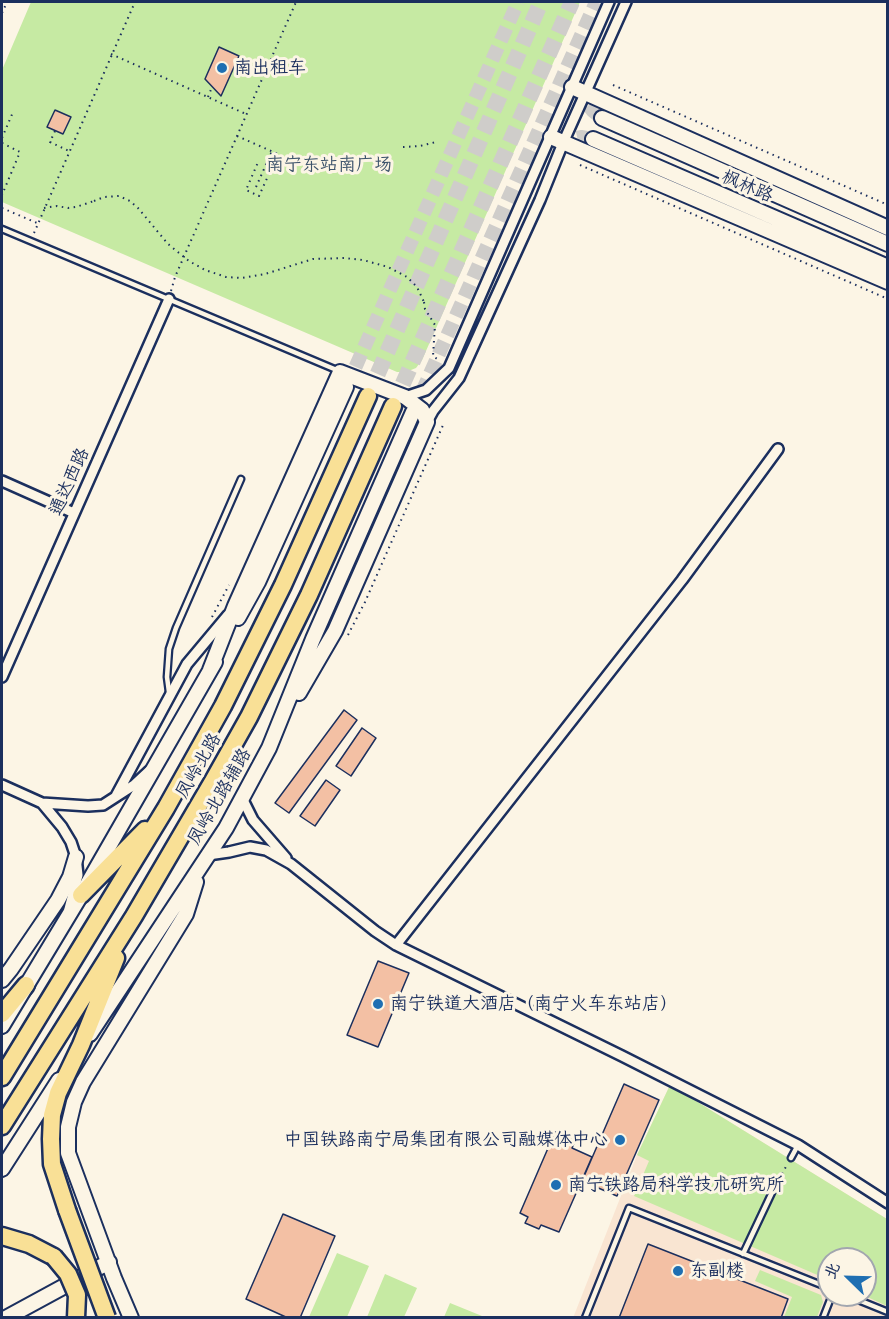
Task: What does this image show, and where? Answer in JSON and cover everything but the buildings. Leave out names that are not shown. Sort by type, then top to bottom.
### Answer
[{"type":"highway","name":"凤岭北路","points":[[2,1077],[166,808],[223,706],[283,585],[368,396]]},
{"type":"highway","name":"凤岭北路","points":[[2,1126],[134,916],[249,717],[399,402]]},
{"type":"highway","points":[[81,895],[166,808]]},
{"type":"highway","points":[[107,1317],[52,1164],[52,1115],[58,1093],[81,1045],[134,916]]},
{"type":"highway","points":[[2,1014],[26,985]]},
{"type":"highway","points":[[2,1236],[29,1244],[54,1257],[68,1274],[76,1295],[76,1317]]},
{"type":"main road","points":[[572,87],[888,228]]},
{"type":"main road","name":"枫林路","points":[[602,118],[888,244]]},
{"type":"main road","name":"枫林路","points":[[593,139],[888,267]]},
{"type":"main road","points":[[557,140],[582,158],[888,282]]},
{"type":"main road","points":[[210,670],[235,606],[340,372],[399,402],[422,410],[427,422],[335,631],[269,748]]},
{"type":"main road","points":[[2,1026],[81,895],[258,582],[346,387]]},
{"type":"main road","name":"凤岭北路辅路","points":[[2,1169],[81,1045],[226,828],[269,748],[313,639],[413,412]]},
{"type":"main road","points":[[2,980],[58,900],[70,877],[76,857]]},
{"type":"main road","points":[[131,1317],[68,1153],[68,1127],[74,1101],[83,1082],[186,914],[205,860]]},
{"type":"main road","points":[[6,1317],[109,1262]]},
{"type":"street","points":[[427,422],[459,378],[540,200],[572,87],[609,2]]},
{"type":"street","points":[[399,402],[426,390],[449,368],[557,140],[585,93],[626,2]]},
{"type":"street","name":"通达西路","points":[[2,677],[169,299]]},
{"type":"street","points":[[396,945],[682,580],[778,449]]},
{"type":"street","points":[[2,480],[74,513]]},
{"type":"street","points":[[116,796],[187,664],[235,606]]},
{"type":"street","points":[[2,785],[42,803],[103,805],[134,784],[158,761]]},
{"type":"street","points":[[242,798],[253,820],[291,864]]},
{"type":"street","points":[[42,803],[62,827],[71,842],[76,857],[78,875],[61,929]]},
{"type":"street","points":[[205,860],[250,847],[266,850],[291,864],[396,945],[798,1145],[888,1203]]},
{"type":"lane","points":[[2,229],[340,372]]},
{"type":"lane","points":[[170,698],[167,677],[169,649],[241,479]]},
{"type":"lane","points":[[791,1158],[798,1145]]},
{"type":"lane","points":[[743,1254],[776,1184]]},
{"type":"lane","points":[[585,1317],[629,1208],[817,1283]]},
{"type":"path","points":[[2,13],[7,2]]},
{"type":"path","points":[[30,241],[135,2]]},
{"type":"path","points":[[169,299],[175,277],[296,2]]},
{"type":"path","points":[[111,54],[247,114]]},
{"type":"path","points":[[613,85],[888,205]]},
{"type":"path","points":[[208,97],[212,87]]},
{"type":"path","points":[[2,138],[13,112]]},
{"type":"path","points":[[55,131],[50,142],[69,151]]},
{"type":"path","points":[[237,136],[278,154],[259,196],[246,190],[259,160]]},
{"type":"path","points":[[403,147],[436,142]]},
{"type":"path","points":[[2,143],[20,152],[2,195]]},
{"type":"path","points":[[256,187],[272,152]]},
{"type":"path","points":[[582,158],[888,299]]},
{"type":"path","points":[[44,208],[76,207],[104,197],[119,196],[138,208],[168,244],[189,261],[205,270],[226,277],[241,278],[265,274],[313,258],[363,260],[388,267],[407,277],[417,286],[435,325],[433,356],[449,368]]},
{"type":"path","points":[[2,207],[38,223]]},
{"type":"path","points":[[776,1184],[791,1158]]},
{"type":"shaded area","points":[[670,1085],[887,1219],[887,1317],[573,1318],[637,1155]]},
{"type":"green space","name":"南宁东站南广场","points":[[31,2],[580,2],[422,360],[416,368],[406,372],[397,372],[2,202],[2,70]]},
{"type":"green space","points":[[670,1085],[887,1219],[887,1306],[877,1301],[877,1247],[817,1247],[817,1275],[634,1196],[649,1161],[637,1155]]},
{"type":"green space","points":[[337,1253],[369,1266],[347,1317],[309,1317]]},
{"type":"green space","points":[[760,1270],[817,1293],[817,1307],[821,1307],[817,1317],[784,1317],[792,1297],[755,1281]]},
{"type":"green space","points":[[385,1274],[417,1288],[404,1317],[367,1317]]},
{"type":"green space","points":[[450,1303],[482,1316],[444,1317]]},
{"type":"tunnel","points":[[347,386],[518,2]]},
{"type":"tunnel","points":[[368,396],[541,2]]},
{"type":"tunnel","points":[[393,406],[572,2]]},
{"type":"tunnel","points":[[413,412],[596,2]]},
{"type":"tunnel","points":[[577,88],[593,111],[602,118]]},
{"type":"tunnel","points":[[557,143],[581,137],[593,139]]},
{"type":"place","name":"南出租车","points":[[222,68]]},
{"type":"place","name":"南宁铁道大酒店（南宁火车东站店）","points":[[378,1004]]},
{"type":"place","name":"中国铁路南宁局集团有限公司融媒体中心","points":[[620,1140]]},
{"type":"place","name":"南宁铁路局科学技术研究所","points":[[556,1185]]},
{"type":"place","name":"东副楼","points":[[678,1271]]}]
